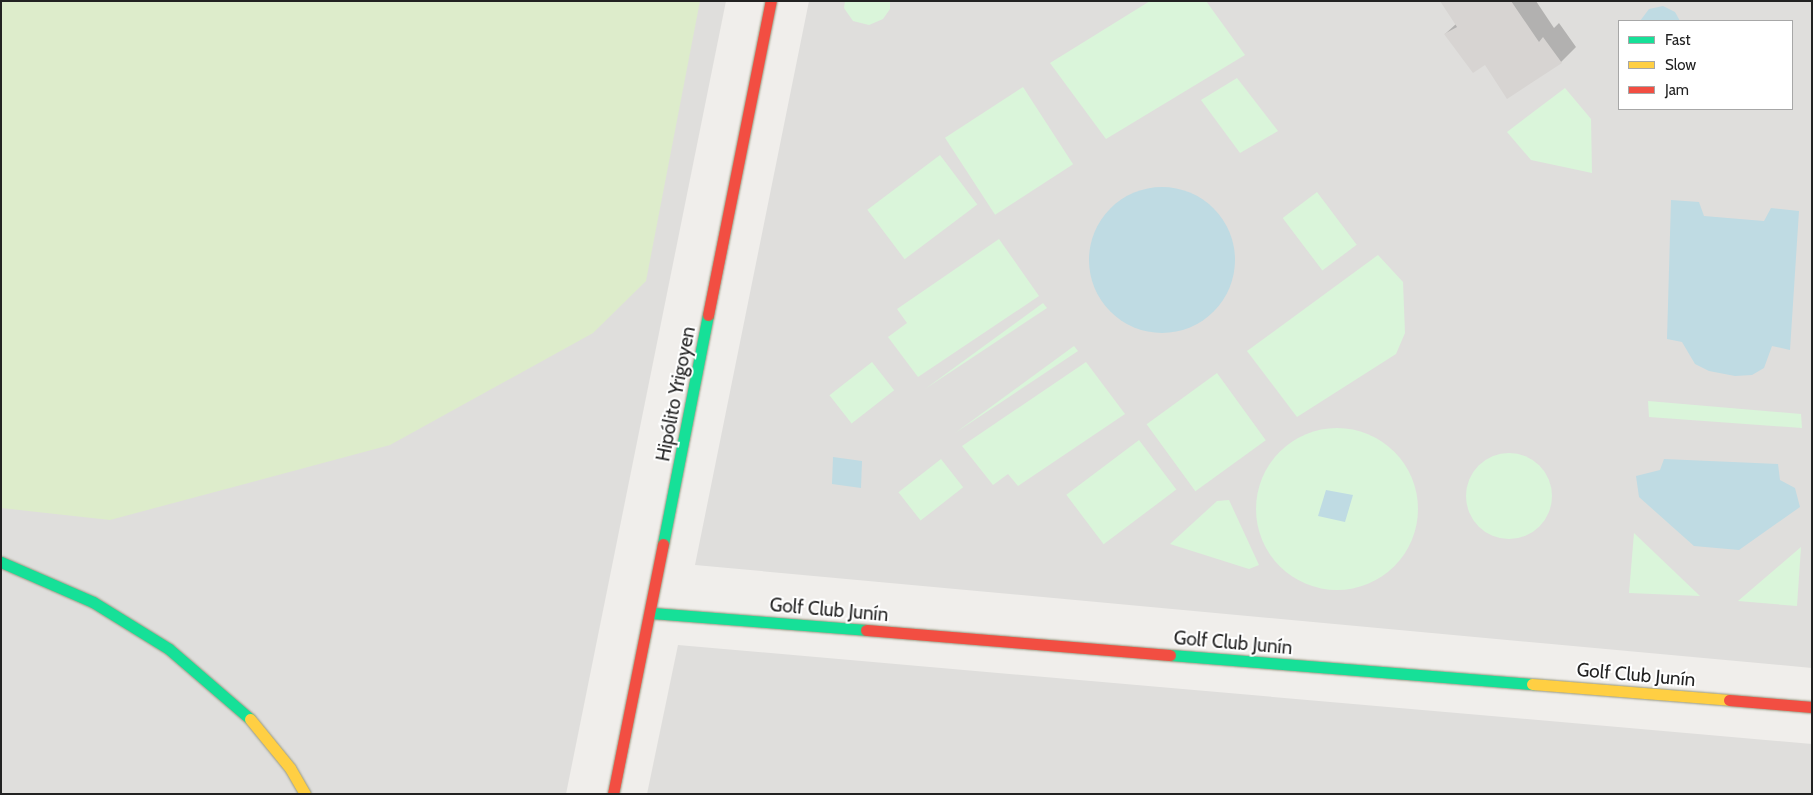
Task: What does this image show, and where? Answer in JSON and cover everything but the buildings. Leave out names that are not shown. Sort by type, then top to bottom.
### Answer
[{"type":"street","name":"Hipólito Yrigoyen","points":[[613,794],[651,613],[771,1]]},
{"type":"street","points":[[1,562],[93,602],[169,649],[242,710],[290,768],[305,794]]},
{"type":"street","name":"Golf Club Junín","points":[[651,613],[1812,707]]},
{"type":"shaded area","points":[[1,1],[726,1],[566,794],[1,794]]},
{"type":"shaded area","points":[[809,1],[1812,1],[1812,668],[695,565]]},
{"type":"shaded area","points":[[678,645],[1812,744],[1812,794],[647,794]]},
{"type":"green space","points":[[1,1],[700,1],[646,281],[593,333],[390,445],[110,520],[1,508]]},
{"type":"green space","points":[[845,1],[890,1],[890,9],[883,19],[869,25],[853,21],[844,8]]},
{"type":"green space","points":[[1150,1],[1206,1],[1245,55],[1106,139],[1050,63]]},
{"type":"green space","points":[[1237,78],[1278,131],[1240,153],[1201,100]]},
{"type":"green space","points":[[1023,87],[1073,164],[995,215],[945,138]]},
{"type":"green space","points":[[1565,88],[1591,119],[1592,173],[1531,160],[1507,132]]},
{"type":"green space","points":[[940,155],[977,205],[905,259],[867,210]]},
{"type":"green space","points":[[1317,192],[1357,245],[1322,271],[1283,218]]},
{"type":"green space","points":[[999,239],[1039,296],[918,377],[888,337],[907,323],[897,309]]},
{"type":"green space","points":[[1378,255],[1403,282],[1405,333],[1396,354],[1297,417],[1247,351]]},
{"type":"green space","points":[[1043,303],[1047,308],[925,389]]},
{"type":"green space","points":[[1074,346],[1078,351],[955,433]]},
{"type":"green space","points":[[872,362],[894,390],[852,424],[829,395]]},
{"type":"green space","points":[[1086,362],[1125,414],[1018,486],[1008,474],[993,485],[962,446]]},
{"type":"green space","points":[[1217,373],[1266,440],[1195,491],[1147,424]]},
{"type":"green space","points":[[1648,401],[1801,414],[1802,428],[1649,417]]},
{"type":"green space","points":[[1337,428],[1368,434],[1394,452],[1412,478],[1418,509],[1412,540],[1394,566],[1368,584],[1337,590],[1306,584],[1280,566],[1262,540],[1256,509],[1262,478],[1280,452],[1306,434]]},
{"type":"green space","points":[[1139,440],[1176,490],[1104,544],[1066,495]]},
{"type":"green space","points":[[1509,453],[1525,456],[1533,460],[1545,472],[1549,480],[1552,496],[1549,512],[1545,520],[1533,532],[1525,536],[1509,539],[1493,536],[1485,532],[1473,520],[1469,512],[1466,496],[1469,480],[1473,472],[1485,460],[1493,456]]},
{"type":"green space","points":[[941,459],[963,487],[921,521],[898,492]]},
{"type":"green space","points":[[1229,500],[1259,565],[1249,569],[1170,544],[1217,501]]},
{"type":"green space","points":[[1634,533],[1700,596],[1629,593]]},
{"type":"green space","points":[[1801,547],[1797,606],[1738,601]]},
{"type":"water","points":[[1663,6],[1675,12],[1679,20],[1641,20],[1649,9]]},
{"type":"water","points":[[1162,187],[1190,193],[1213,209],[1229,232],[1235,260],[1229,288],[1213,311],[1190,327],[1162,333],[1134,327],[1111,311],[1095,288],[1089,260],[1095,232],[1111,209],[1134,193]]},
{"type":"water","points":[[1671,200],[1699,202],[1704,216],[1764,221],[1771,208],[1799,211],[1790,350],[1772,346],[1764,368],[1752,375],[1735,376],[1709,371],[1695,364],[1682,342],[1667,339]]},
{"type":"water","points":[[833,457],[862,461],[861,488],[832,484]]},
{"type":"water","points":[[1664,459],[1778,464],[1780,480],[1795,488],[1800,507],[1739,550],[1694,546],[1639,497],[1636,476],[1660,470]]},
{"type":"water","points":[[1326,490],[1353,495],[1345,522],[1318,516]]},
{"type":"traffic: fast","points":[[663,544],[708,315]]},
{"type":"traffic: fast","points":[[1,562],[93,602],[169,649],[250,719]]},
{"type":"traffic: fast","points":[[651,613],[866,630]]},
{"type":"traffic: fast","points":[[1170,655],[1532,684]]},
{"type":"traffic: slow","points":[[1532,684],[1729,700]]},
{"type":"traffic: slow","points":[[250,719],[290,768],[305,794]]},
{"type":"traffic: jam","points":[[708,315],[771,1]]},
{"type":"traffic: jam","points":[[613,794],[663,544]]},
{"type":"traffic: jam","points":[[866,630],[1170,655]]},
{"type":"traffic: jam","points":[[1729,700],[1812,707]]}]
